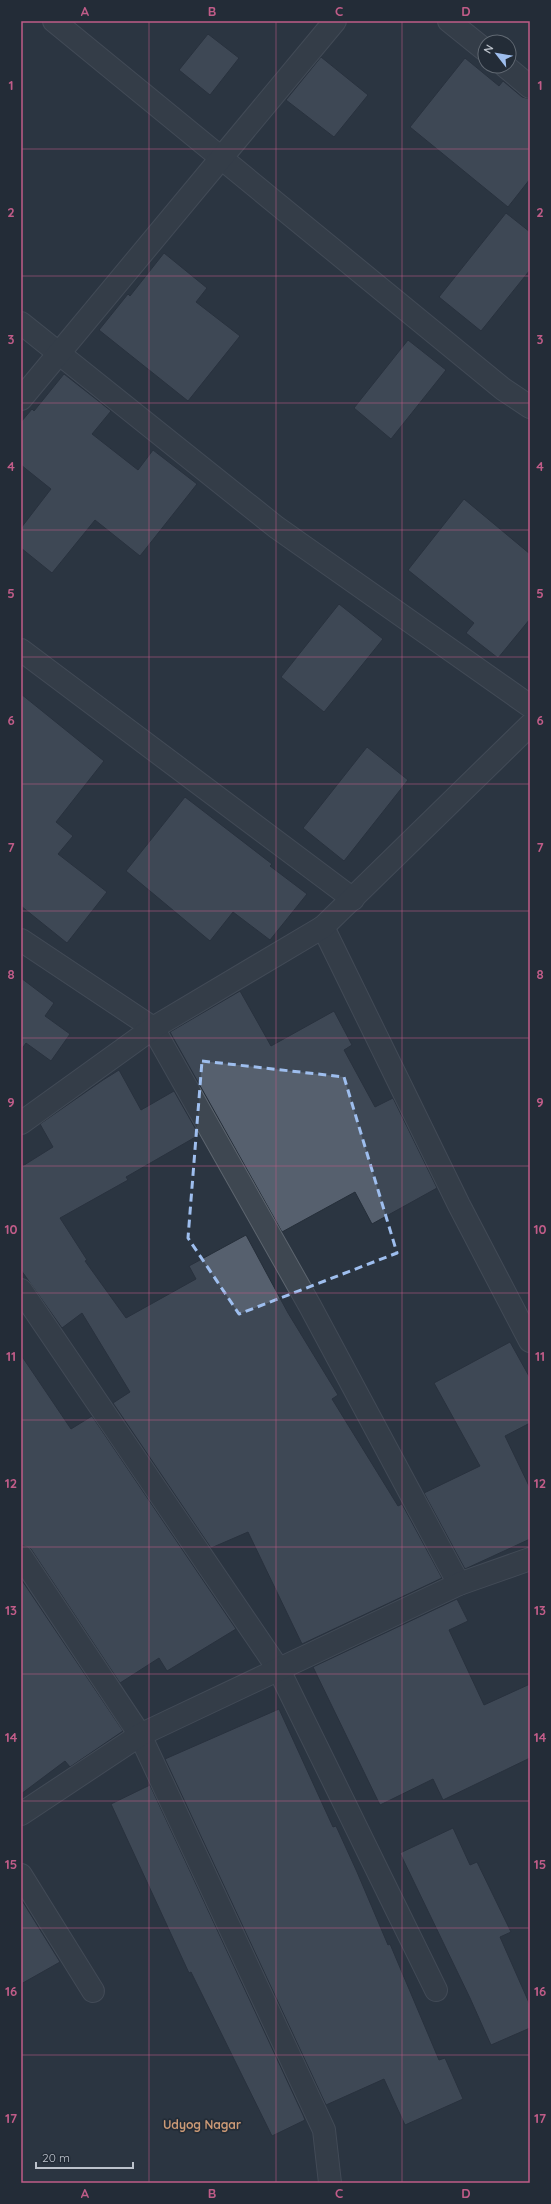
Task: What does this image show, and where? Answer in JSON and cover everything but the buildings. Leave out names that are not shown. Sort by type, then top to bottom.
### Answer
[{"type":"street","points":[[54,21],[503,390],[530,407]]},
{"type":"street","points":[[21,399],[335,21]]},
{"type":"street","points":[[449,21],[477,44]]},
{"type":"street","points":[[515,74],[530,86]]},
{"type":"street","points":[[21,323],[276,527],[530,706]]},
{"type":"street","points":[[21,650],[353,899]]},
{"type":"street","points":[[21,1122],[153,1028],[323,927],[530,725]]},
{"type":"street","points":[[323,927],[460,1205],[530,1341]]},
{"type":"street","points":[[21,940],[153,1028],[310,1306],[459,1584]]},
{"type":"street","points":[[21,1290],[279,1670],[436,1990]]},
{"type":"street","points":[[21,1556],[140,1735],[324,2130],[330,2183]]},
{"type":"street","points":[[21,1814],[140,1735],[459,1584],[530,1559]]},
{"type":"street","points":[[21,1875],[93,1991]]},
{"type":"highlighted area","points":[[202,1061],[344,1077],[397,1253],[239,1314],[188,1238]]},
{"type":"district","name":"Udyog Nagar","points":[[202,2125]]}]
